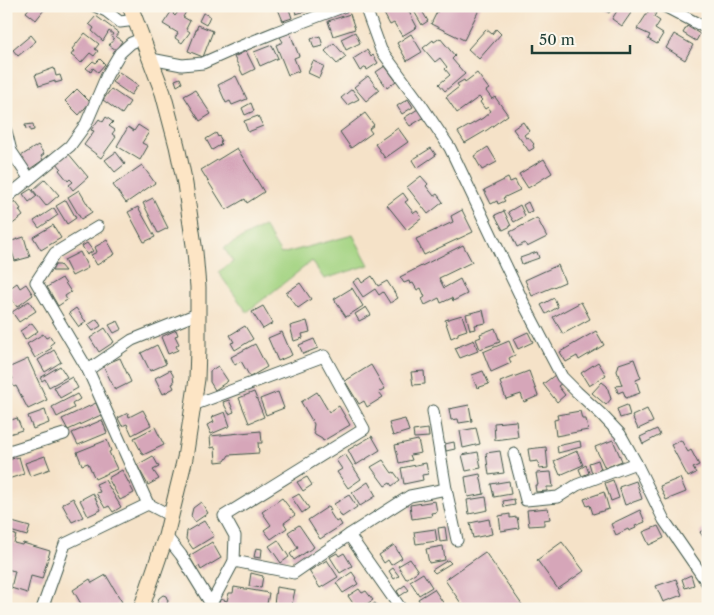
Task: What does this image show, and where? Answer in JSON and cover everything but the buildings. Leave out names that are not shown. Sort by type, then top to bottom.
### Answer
[{"type":"street","points":[[95,6],[106,11],[120,22],[133,13],[143,38],[163,93],[185,184],[198,287],[197,379],[183,466],[166,536],[141,609]]},
{"type":"street","points":[[151,60],[182,65],[203,63],[246,44],[345,6]]},
{"type":"street","points":[[365,6],[381,50],[420,102],[450,148],[526,308],[562,377],[620,434],[664,520],[708,584]]},
{"type":"street","points":[[664,6],[708,29]]},
{"type":"street","points":[[6,198],[70,146],[86,124],[107,75],[120,53],[131,43],[143,38]]},
{"type":"street","points":[[6,131],[11,151],[29,178]]},
{"type":"street","points":[[98,227],[55,253],[36,282],[88,370],[148,504],[170,516]]},
{"type":"street","points":[[88,370],[132,340],[197,314]]},
{"type":"street","points":[[166,536],[181,555],[211,604],[234,561],[235,536],[224,516],[364,429],[324,356],[193,405]]},
{"type":"street","points":[[432,411],[457,540]]},
{"type":"street","points":[[6,452],[64,434]]},
{"type":"street","points":[[514,454],[526,500],[558,497],[577,485],[636,462]]},
{"type":"street","points":[[234,561],[294,573],[410,496],[446,489]]},
{"type":"street","points":[[42,609],[65,544],[148,504]]},
{"type":"street","points":[[349,535],[401,609]]},
{"type":"green space","points":[[264,226],[281,254],[353,235],[369,265],[324,279],[312,261],[247,312],[218,272],[233,262],[224,248]]}]
